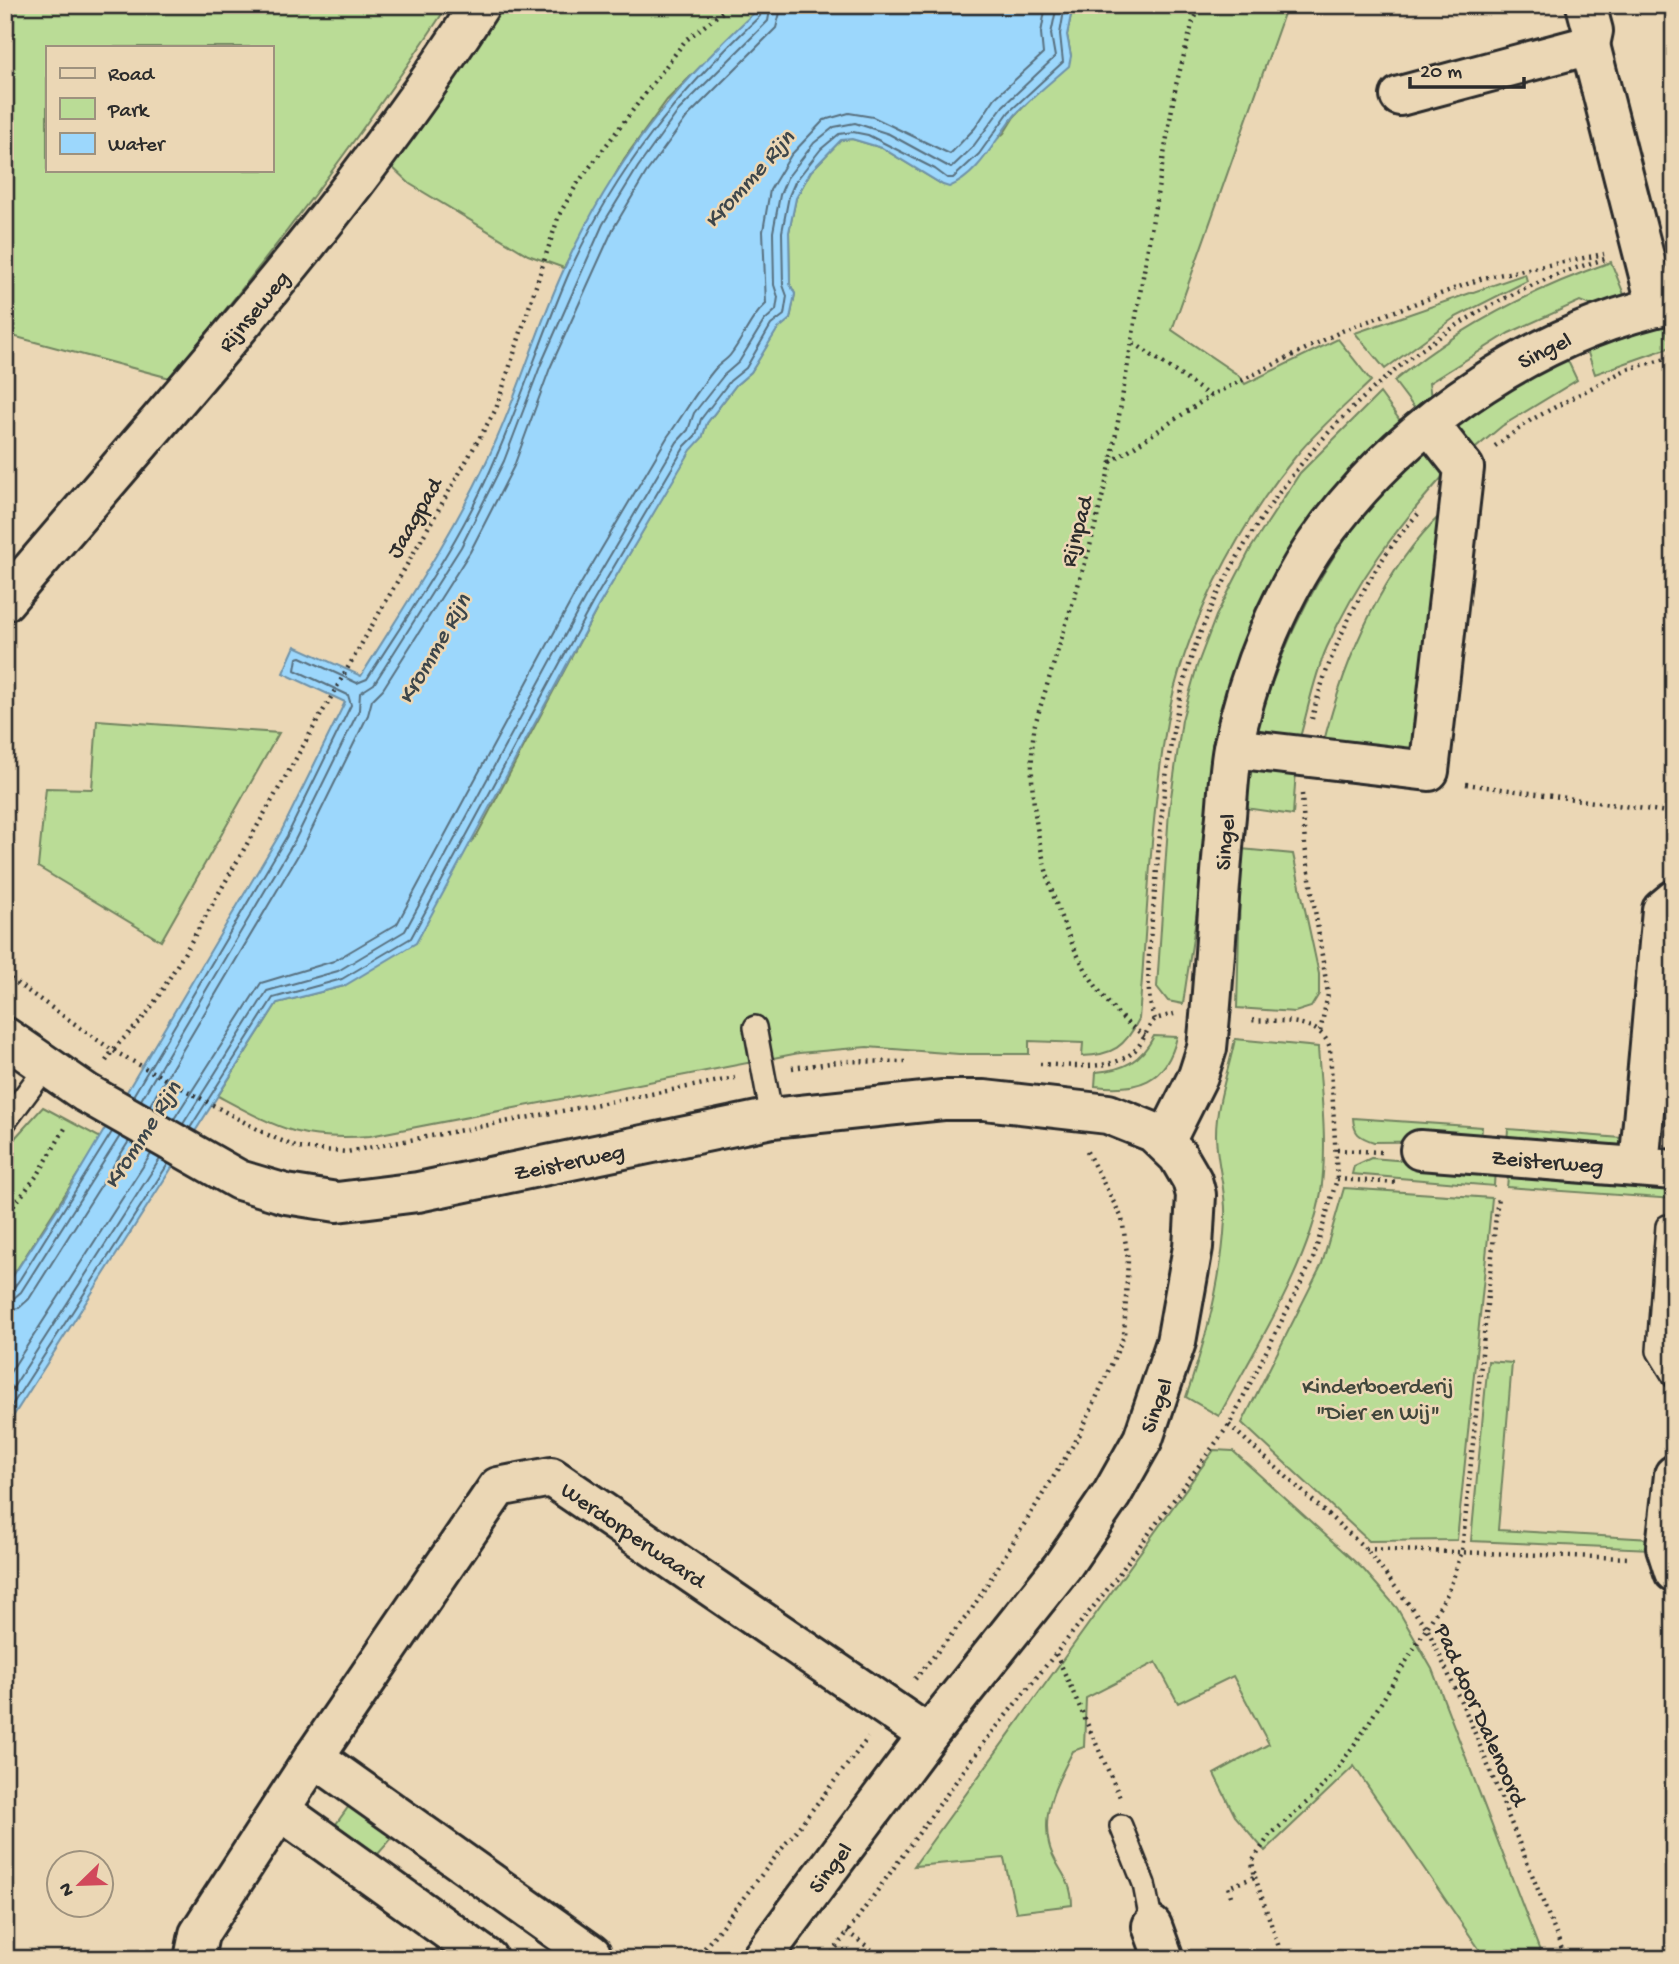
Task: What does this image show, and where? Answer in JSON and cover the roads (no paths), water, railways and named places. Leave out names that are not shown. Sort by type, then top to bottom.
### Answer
[{"type":"street","name":"Rijnseweg","points":[[5,600],[317,233],[429,84],[480,5]]},
{"type":"street","points":[[1586,5],[1593,31],[1590,45],[1643,248],[1666,305]]},
{"type":"street","points":[[1400,96],[1590,45]]},
{"type":"street","name":"Singel","points":[[761,1959],[928,1735],[1062,1567],[1112,1494],[1143,1439],[1176,1342],[1194,1239],[1196,1195],[1192,1180],[1178,1156],[1165,1142],[1198,1076],[1207,1048],[1233,748],[1253,677],[1279,613],[1305,563],[1329,526],[1375,474],[1469,394],[1541,350],[1574,335],[1666,305]]},
{"type":"street","points":[[1233,748],[1429,771],[1464,468],[1430,425]]},
{"type":"street","points":[[1656,1169],[1662,910],[1674,900]]},
{"type":"street","name":"Zeisterweg","points":[[5,1037],[92,1096],[210,1164],[257,1186],[337,1202],[418,1192],[772,1118],[971,1100],[1088,1112],[1125,1119],[1153,1132],[1165,1142]]},
{"type":"street","name":"Zeisterweg","points":[[1420,1150],[1656,1169]]},
{"type":"street","points":[[1671,1566],[1666,1547],[1674,1475]]},
{"type":"street","name":"Werdorperwaard","points":[[194,1959],[199,1934],[314,1757],[498,1487],[551,1477],[928,1735]]},
{"type":"street","points":[[314,1757],[591,1954],[591,1959]]},
{"type":"street","points":[[279,1810],[488,1959]]},
{"type":"lane","points":[[755,1027],[772,1118]]},
{"type":"lane","points":[[5,1122],[46,1066]]},
{"type":"lane","points":[[1667,1226],[1658,1351],[1674,1377]]},
{"type":"lane","points":[[1121,1826],[1144,1884],[1158,1942]]},
{"type":"water","name":"Kromme Rijn","points":[[756,5],[1073,5],[1067,35],[1071,56],[1069,66],[1016,114],[979,165],[949,187],[882,148],[852,139],[841,140],[811,171],[796,198],[789,232],[790,284],[795,294],[790,319],[777,330],[751,372],[736,385],[707,423],[702,438],[691,450],[599,605],[416,943],[344,986],[277,1003],[5,1429],[5,1288],[59,1206],[281,832],[345,702],[283,673],[295,646],[361,676],[428,568],[475,485],[509,410],[564,269],[602,195],[646,130],[671,99],[697,69],[756,11]]},
{"type":"park label","name":"Kinderboerderij \"Dier en Wij\"","points":[[1378,1398]]}]
